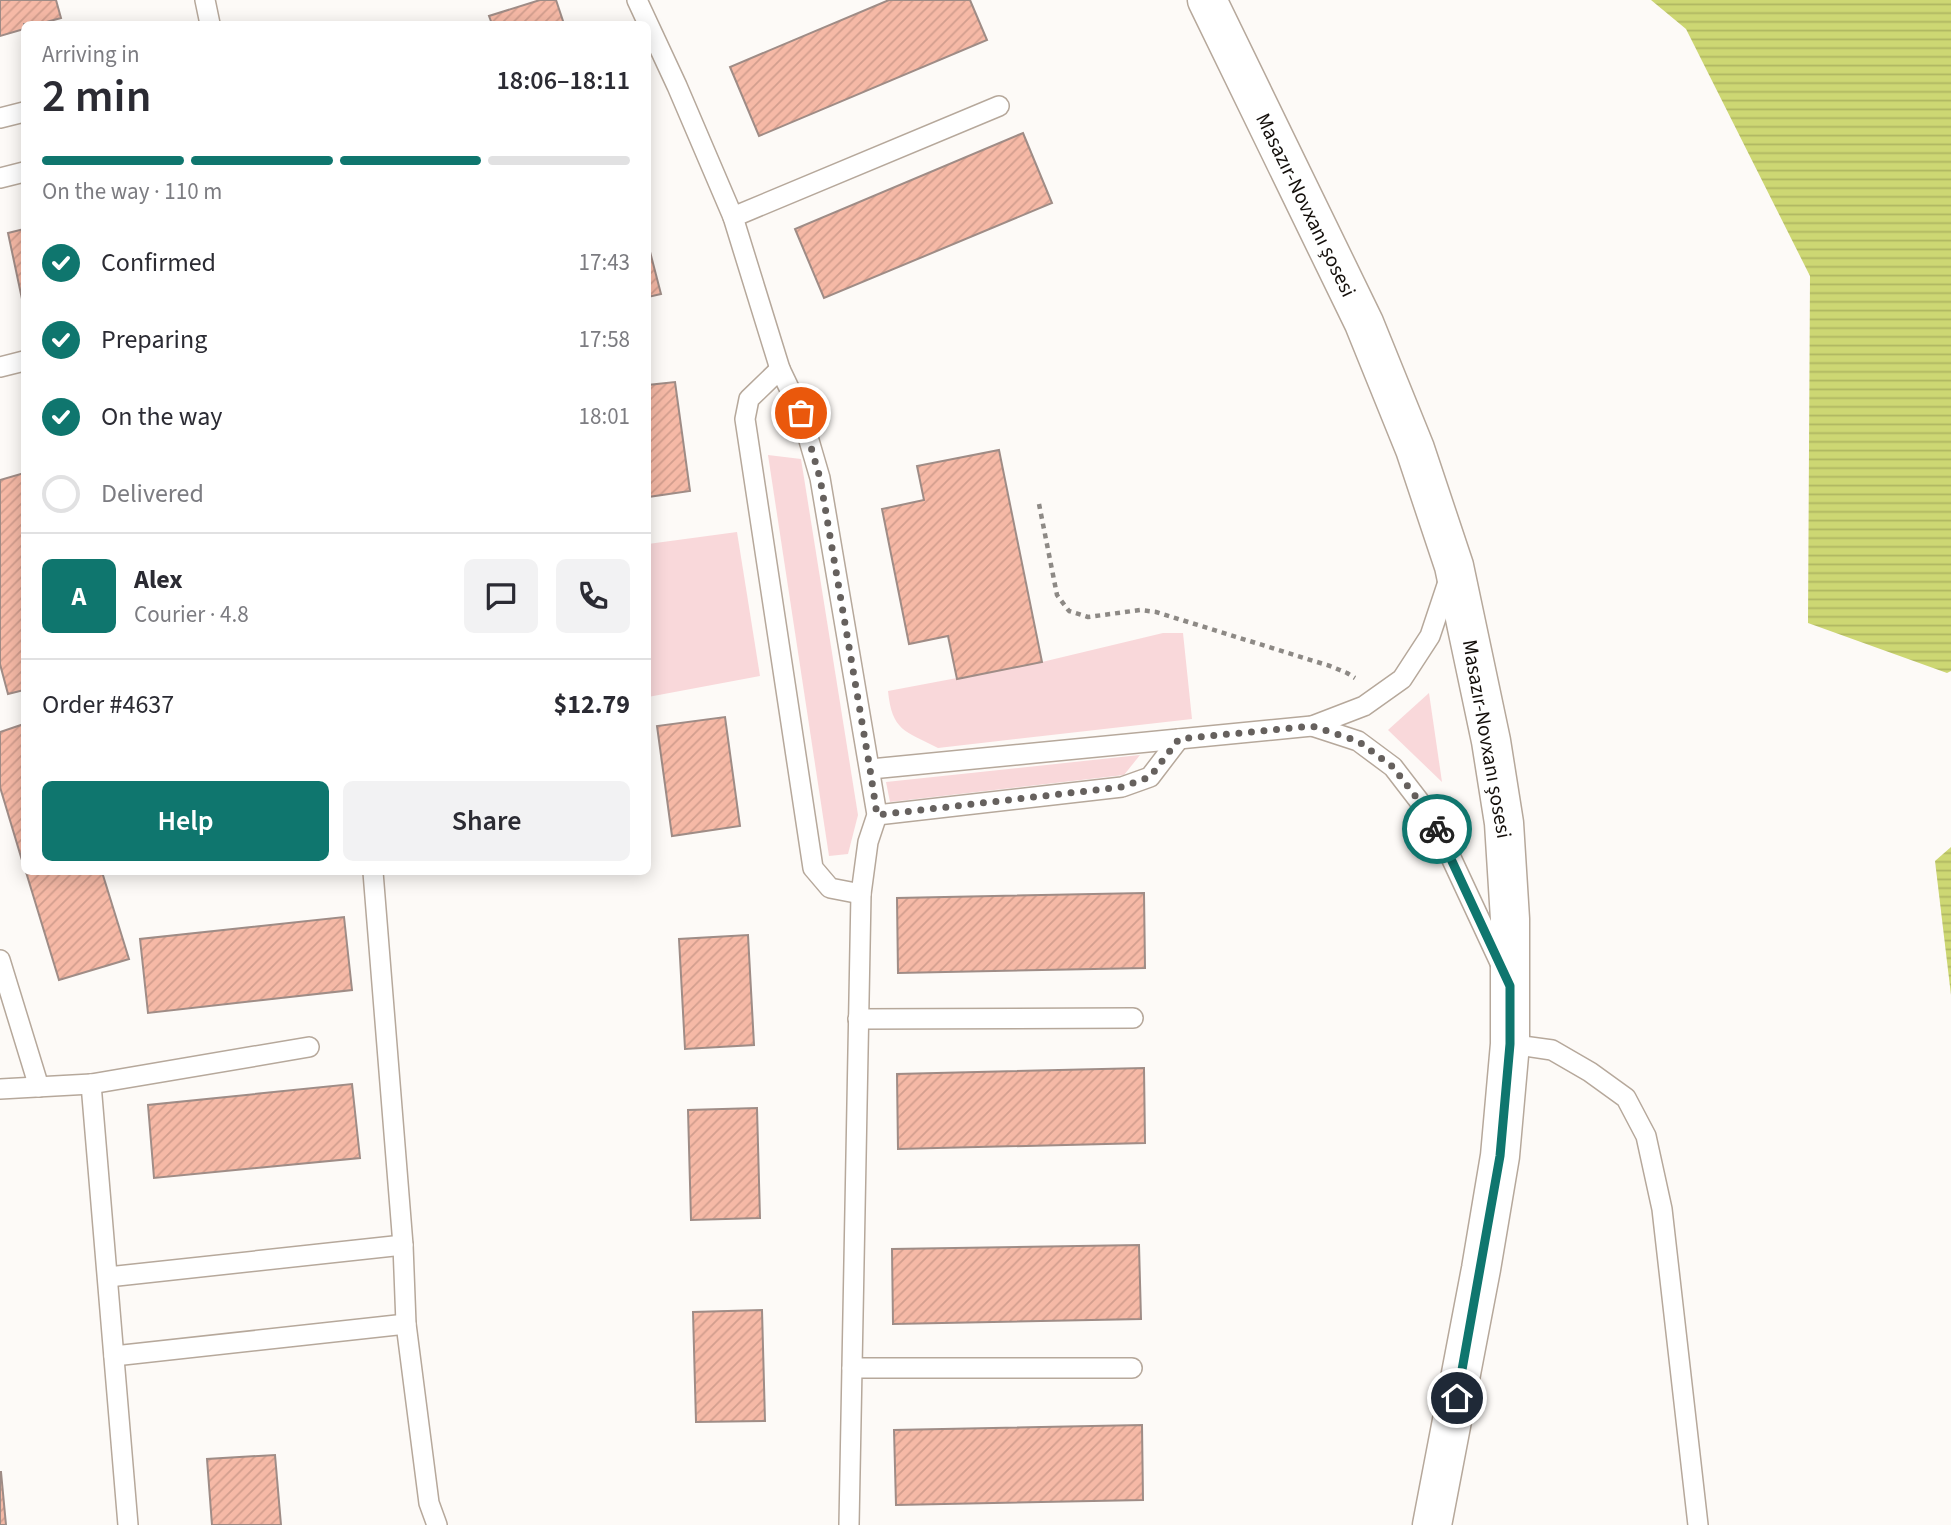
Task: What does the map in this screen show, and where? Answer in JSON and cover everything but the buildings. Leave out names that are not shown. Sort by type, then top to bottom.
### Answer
[{"type":"main road","name":"Masazır-Novxanı şosesi","points":[[1207,0],[1364,323],[1415,449],[1454,566],[1491,741],[1504,823],[1510,919],[1510,1044],[1500,1156],[1432,1525]]},
{"type":"lane","points":[[205,0],[209,21]]},
{"type":"lane","points":[[637,0],[647,21]]},
{"type":"lane","points":[[651,30],[733,217],[780,369],[801,413],[820,478],[877,815],[868,842],[861,894],[849,1525]]},
{"type":"lane","points":[[733,217],[999,106]]},
{"type":"lane","points":[[0,118],[21,114]]},
{"type":"lane","points":[[0,178],[21,173]]},
{"type":"lane","points":[[0,367],[21,362]]},
{"type":"lane","points":[[780,369],[749,399],[745,419],[799,773],[814,868],[830,888],[861,894]]},
{"type":"lane","points":[[870,769],[1312,726],[1364,706],[1402,679],[1430,636],[1454,566]]},
{"type":"lane","points":[[1312,726],[1358,741],[1393,767],[1433,819],[1510,986]]},
{"type":"lane","points":[[877,815],[1122,787],[1150,777],[1179,739]]},
{"type":"lane","points":[[373,875],[403,1245],[406,1324],[429,1503],[436,1525]]},
{"type":"lane","points":[[0,960],[39,1087]]},
{"type":"lane","points":[[858,1019],[1133,1018]]},
{"type":"lane","points":[[1510,1044],[1552,1050],[1590,1072],[1626,1098],[1646,1136],[1662,1209],[1698,1525]]},
{"type":"lane","points":[[0,1089],[91,1084],[309,1047]]},
{"type":"lane","points":[[91,1084],[128,1525]]},
{"type":"lane","points":[[108,1277],[403,1245]]},
{"type":"lane","points":[[114,1356],[406,1324]]},
{"type":"lane","points":[[852,1368],[1132,1368]]},
{"type":"path","points":[[1039,504],[1057,595],[1069,611],[1088,617],[1140,610],[1156,612],[1330,666],[1348,673],[1378,696]]},
{"type":"shaded area","points":[[1651,0],[1951,0],[1951,671],[1947,673],[1808,623],[1810,276],[1686,29]]},
{"type":"shaded area","points":[[768,455],[801,459],[858,815],[848,854],[829,856]]},
{"type":"shaded area","points":[[737,532],[760,676],[651,696],[651,544]]},
{"type":"shaded area","points":[[1163,633],[1183,633],[1192,719],[938,748],[902,728],[890,704],[888,691],[1042,662]]},
{"type":"shaded area","points":[[1429,693],[1442,782],[1388,730]]},
{"type":"shaded area","points":[[1140,755],[1124,775],[890,802],[886,782]]},
{"type":"shaded area","points":[[1951,847],[1951,995],[1935,861]]},
{"type":"way so far","points":[[801,413],[820,478],[877,815],[1122,787],[1150,777],[1179,739],[1312,726],[1358,741],[1393,767],[1433,819],[1437,829]]},
{"type":"route","points":[[1437,829],[1510,986],[1510,1044],[1500,1156],[1457,1398]]}]
